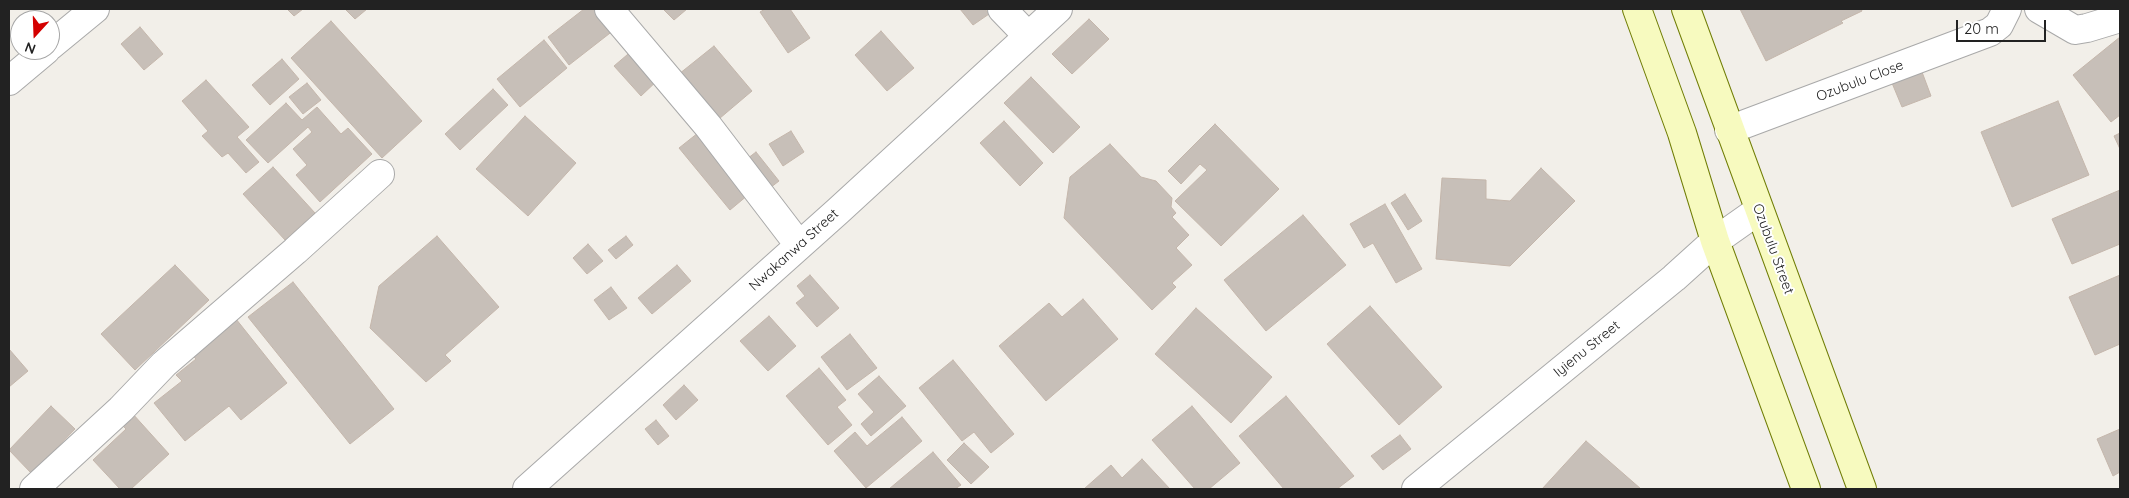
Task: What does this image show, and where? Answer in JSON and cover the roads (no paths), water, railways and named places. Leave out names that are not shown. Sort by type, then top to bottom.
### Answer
[{"type":"main road","points":[[1637,9],[1682,133],[1715,240],[1806,489]]},
{"type":"main road","name":"Ozubulu Street","points":[[1686,9],[1862,489]]},
{"type":"street","points":[[60,38],[95,9]]},
{"type":"street","points":[[608,9],[708,126],[800,245]]},
{"type":"street","points":[[1002,9],[1028,36]]},
{"type":"street","name":"Nwakanwa Street","points":[[527,489],[800,245],[1058,9]]},
{"type":"street","name":"Ozubulu Close","points":[[1729,130],[2001,18],[2033,9]]},
{"type":"street","points":[[2039,9],[2075,30],[2120,18]]},
{"type":"street","points":[[9,81],[34,60]]},
{"type":"street","points":[[34,489],[121,409],[164,364],[295,252],[380,174]]},
{"type":"street","name":"Iyienu Street","points":[[1416,489],[1674,278],[1715,240],[1759,210]]}]
